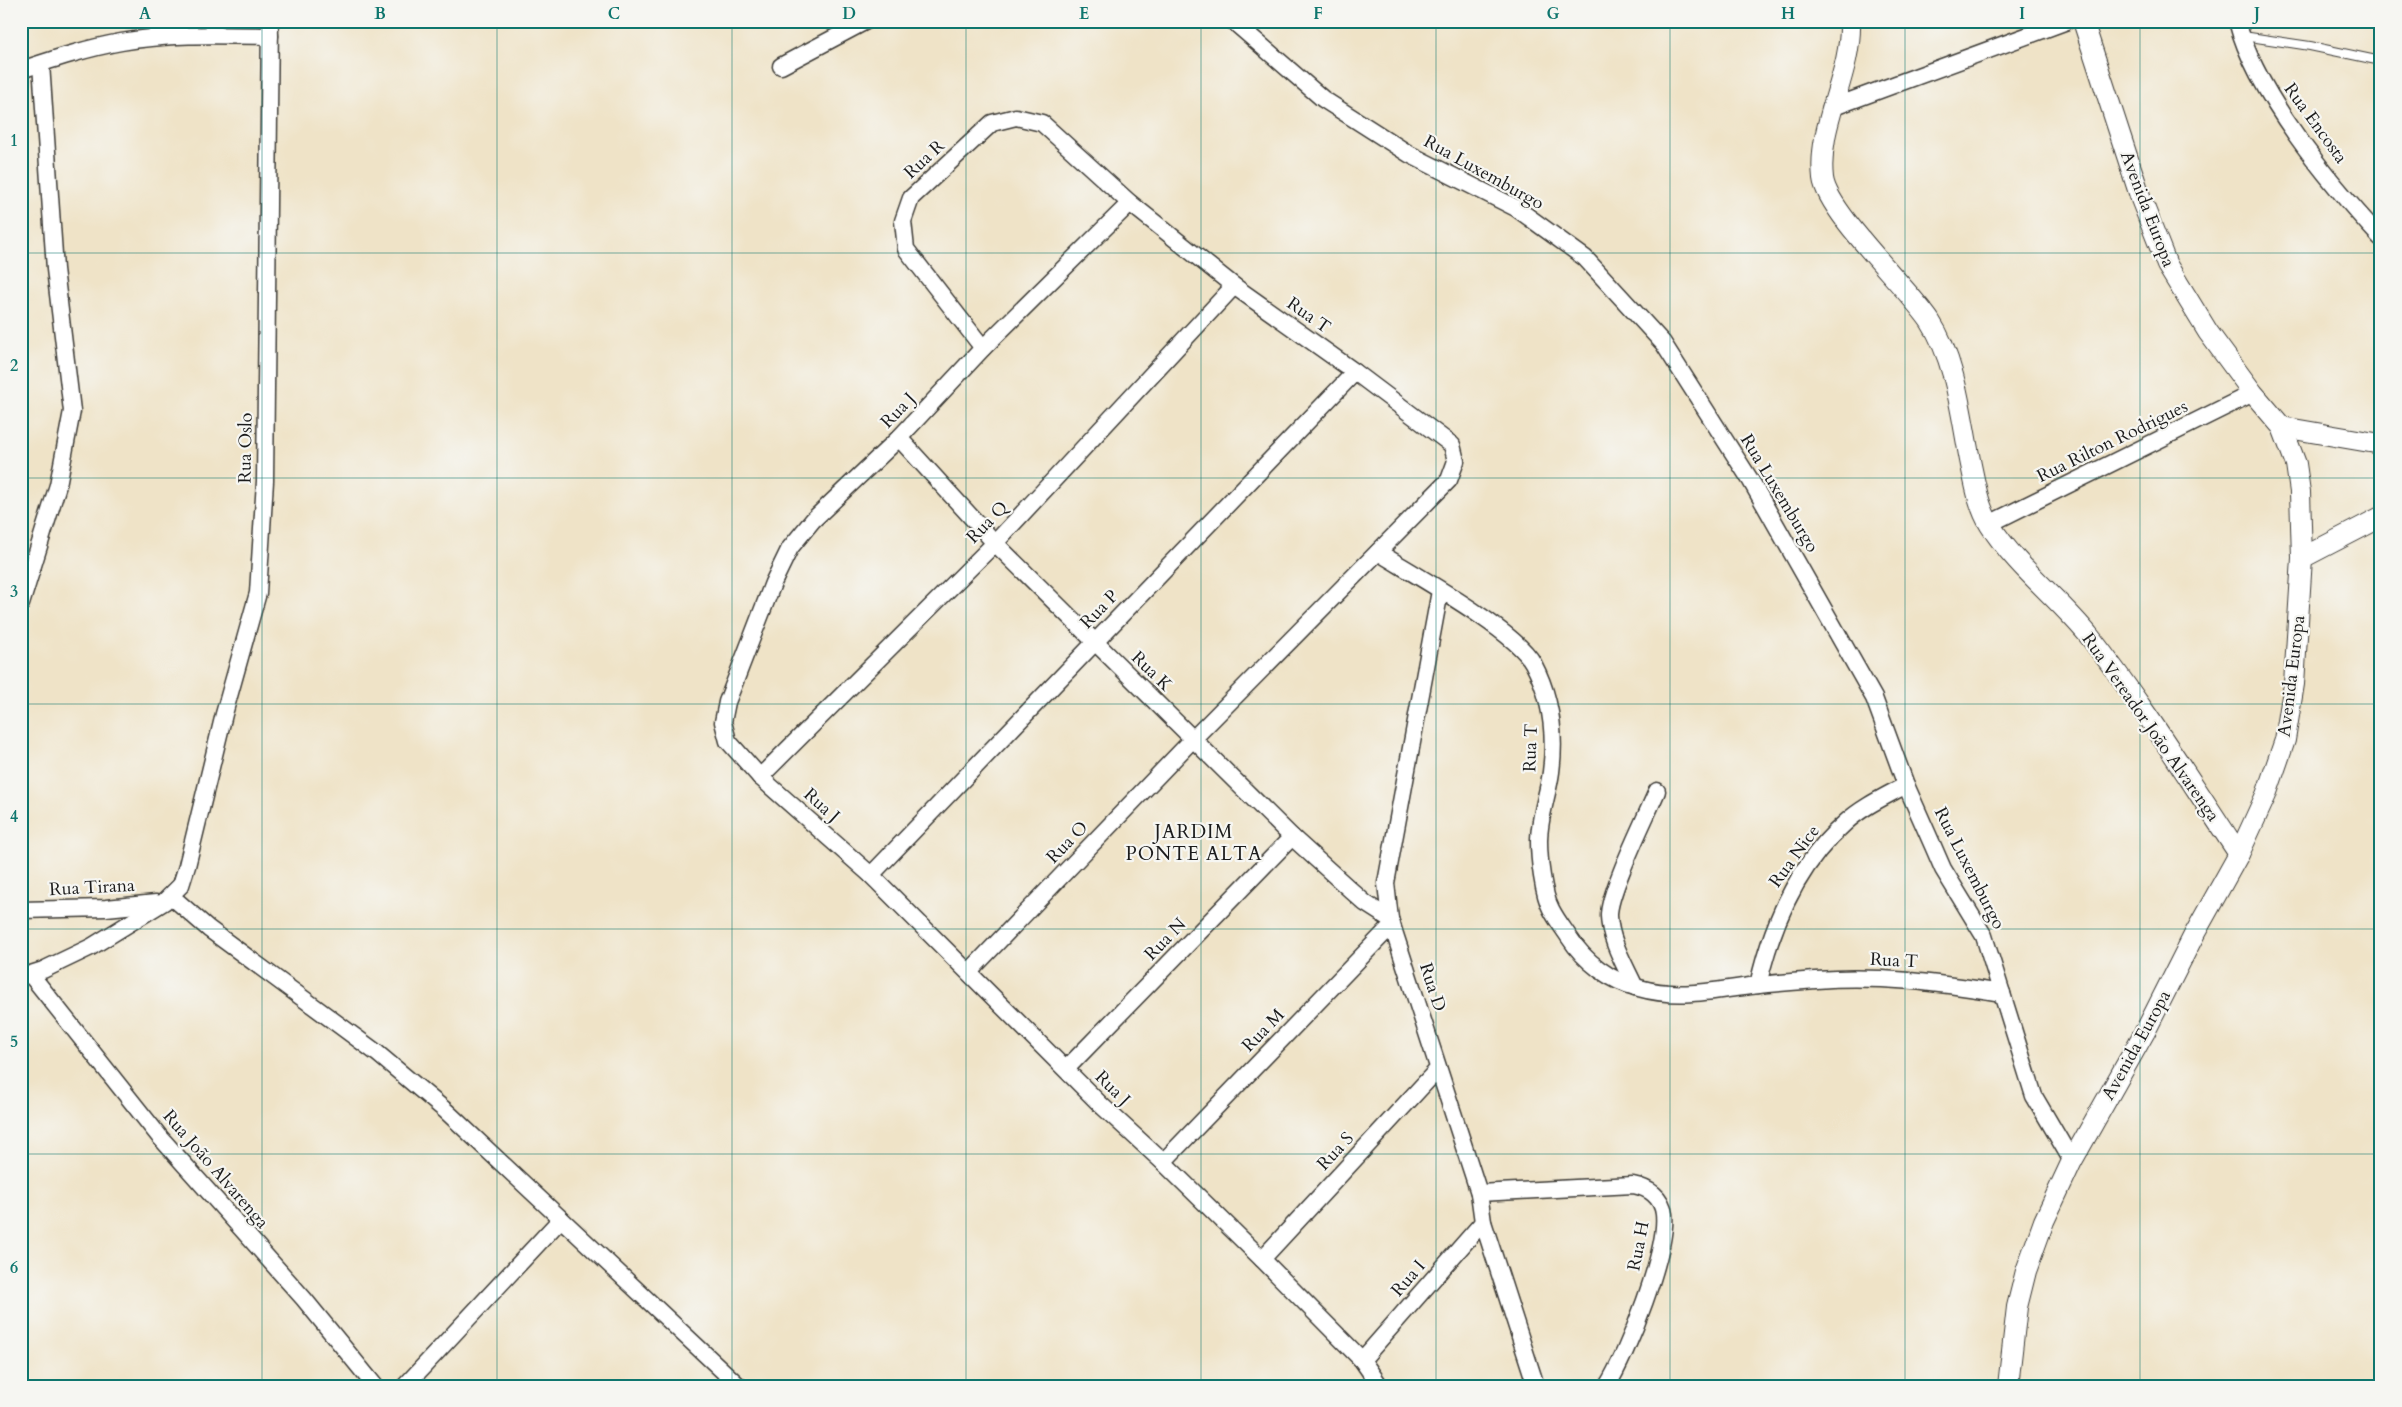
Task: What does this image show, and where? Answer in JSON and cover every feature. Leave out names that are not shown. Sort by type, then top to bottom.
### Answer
[{"type":"street","points":[[781,66],[866,21]]},
{"type":"street","name":"Rua Luxemburgo","points":[[1233,21],[1323,99],[1409,154],[1516,208],[1585,258],[1663,343],[1750,481],[1874,698],[1906,785],[1943,869],[1984,936],[2034,1096],[2072,1161]]},
{"type":"street","name":"Rua Vereador João Alvarenga","points":[[1850,21],[1850,40],[1822,148],[1823,181],[1838,209],[1930,320],[1948,353],[1976,487],[1989,524],[2024,569],[2088,635],[2121,678],[2239,854]]},
{"type":"street","points":[[1832,108],[2067,21]]},
{"type":"street","name":"Avenida Europa","points":[[2008,1384],[2017,1307],[2026,1270],[2044,1221],[2072,1161],[2147,1028],[2195,933],[2239,854],[2266,795],[2284,740],[2294,684],[2302,558],[2300,492],[2296,464],[2282,426],[2253,393],[2208,332],[2168,265],[2141,199],[2083,21]]},
{"type":"street","points":[[21,70],[99,46],[146,38],[270,28]]},
{"type":"street","name":"Rua Oslo","points":[[168,899],[181,885],[187,866],[224,714],[258,593],[265,481],[270,28]]},
{"type":"street","name":"Rua Encosta","points":[[2238,28],[2255,71],[2279,109],[2315,159],[2381,238]]},
{"type":"street","points":[[21,604],[58,485],[72,411],[55,269],[41,64]]},
{"type":"street","name":"Rua R","points":[[983,348],[906,249],[903,220],[911,198],[992,123],[1016,117],[1042,123]]},
{"type":"street","name":"Rua T","points":[[1042,123],[1130,203],[1234,286],[1355,372],[1452,445],[1456,461],[1449,480],[1193,739]]},
{"type":"street","name":"Rua J","points":[[1130,203],[983,348],[899,438],[812,520],[790,548],[773,583],[727,702],[723,722],[728,742],[760,777],[871,874],[1101,1105],[1163,1162],[1262,1259],[1362,1360],[1380,1386]]},
{"type":"street","name":"Rua Q","points":[[760,777],[995,543],[1234,286]]},
{"type":"street","name":"Rua P","points":[[871,874],[1355,372]]},
{"type":"street","name":"Rua Rilton Rodrigues","points":[[1989,524],[2253,393]]},
{"type":"street","points":[[2282,426],[2381,444]]},
{"type":"street","name":"Rua K","points":[[899,438],[995,543],[1292,837],[1365,903],[1391,922]]},
{"type":"street","points":[[2302,558],[2381,517]]},
{"type":"street","name":"Rua T","points":[[1378,552],[1504,632],[1532,660],[1547,694],[1553,728],[1551,772],[1542,814],[1539,841],[1550,908],[1579,952],[1604,973],[1635,987],[1661,994],[1686,995],[1758,985],[1867,978],[1936,983],[2002,993]]},
{"type":"street","name":"Rua D","points":[[1440,591],[1386,883],[1391,922],[1479,1193],[1484,1222],[1536,1386]]},
{"type":"street","name":"Rua O","points":[[969,972],[1193,739]]},
{"type":"street","name":"Rua Nice","points":[[1758,985],[1767,947],[1786,900],[1816,854],[1845,822],[1870,805],[1906,785]]},
{"type":"street","points":[[1635,987],[1612,936],[1609,914],[1614,892],[1657,792]]},
{"type":"street","name":"Rua N","points":[[1066,1069],[1292,837]]},
{"type":"street","points":[[26,976],[91,947],[168,899],[377,1053],[446,1111],[739,1386]]},
{"type":"street","name":"Rua Tirana","points":[[21,910],[126,907],[168,899]]},
{"type":"street","name":"Rua M","points":[[1163,1162],[1391,922]]},
{"type":"street","name":"Rua João Alvarenga","points":[[26,976],[158,1136],[304,1299],[375,1386]]},
{"type":"street","name":"Rua S","points":[[1262,1259],[1438,1069]]},
{"type":"street","name":"Rua H","points":[[1479,1193],[1633,1185],[1645,1187],[1659,1202],[1664,1214],[1664,1231],[1650,1286],[1607,1386]]},
{"type":"street","points":[[405,1386],[561,1219]]},
{"type":"street","name":"Rua I","points":[[1362,1360],[1484,1222]]},
{"type":"lane","points":[[2238,28],[2381,61]]},
{"type":"district","name":"JARDIM PONTE ALTA","points":[[1194,842]]}]
